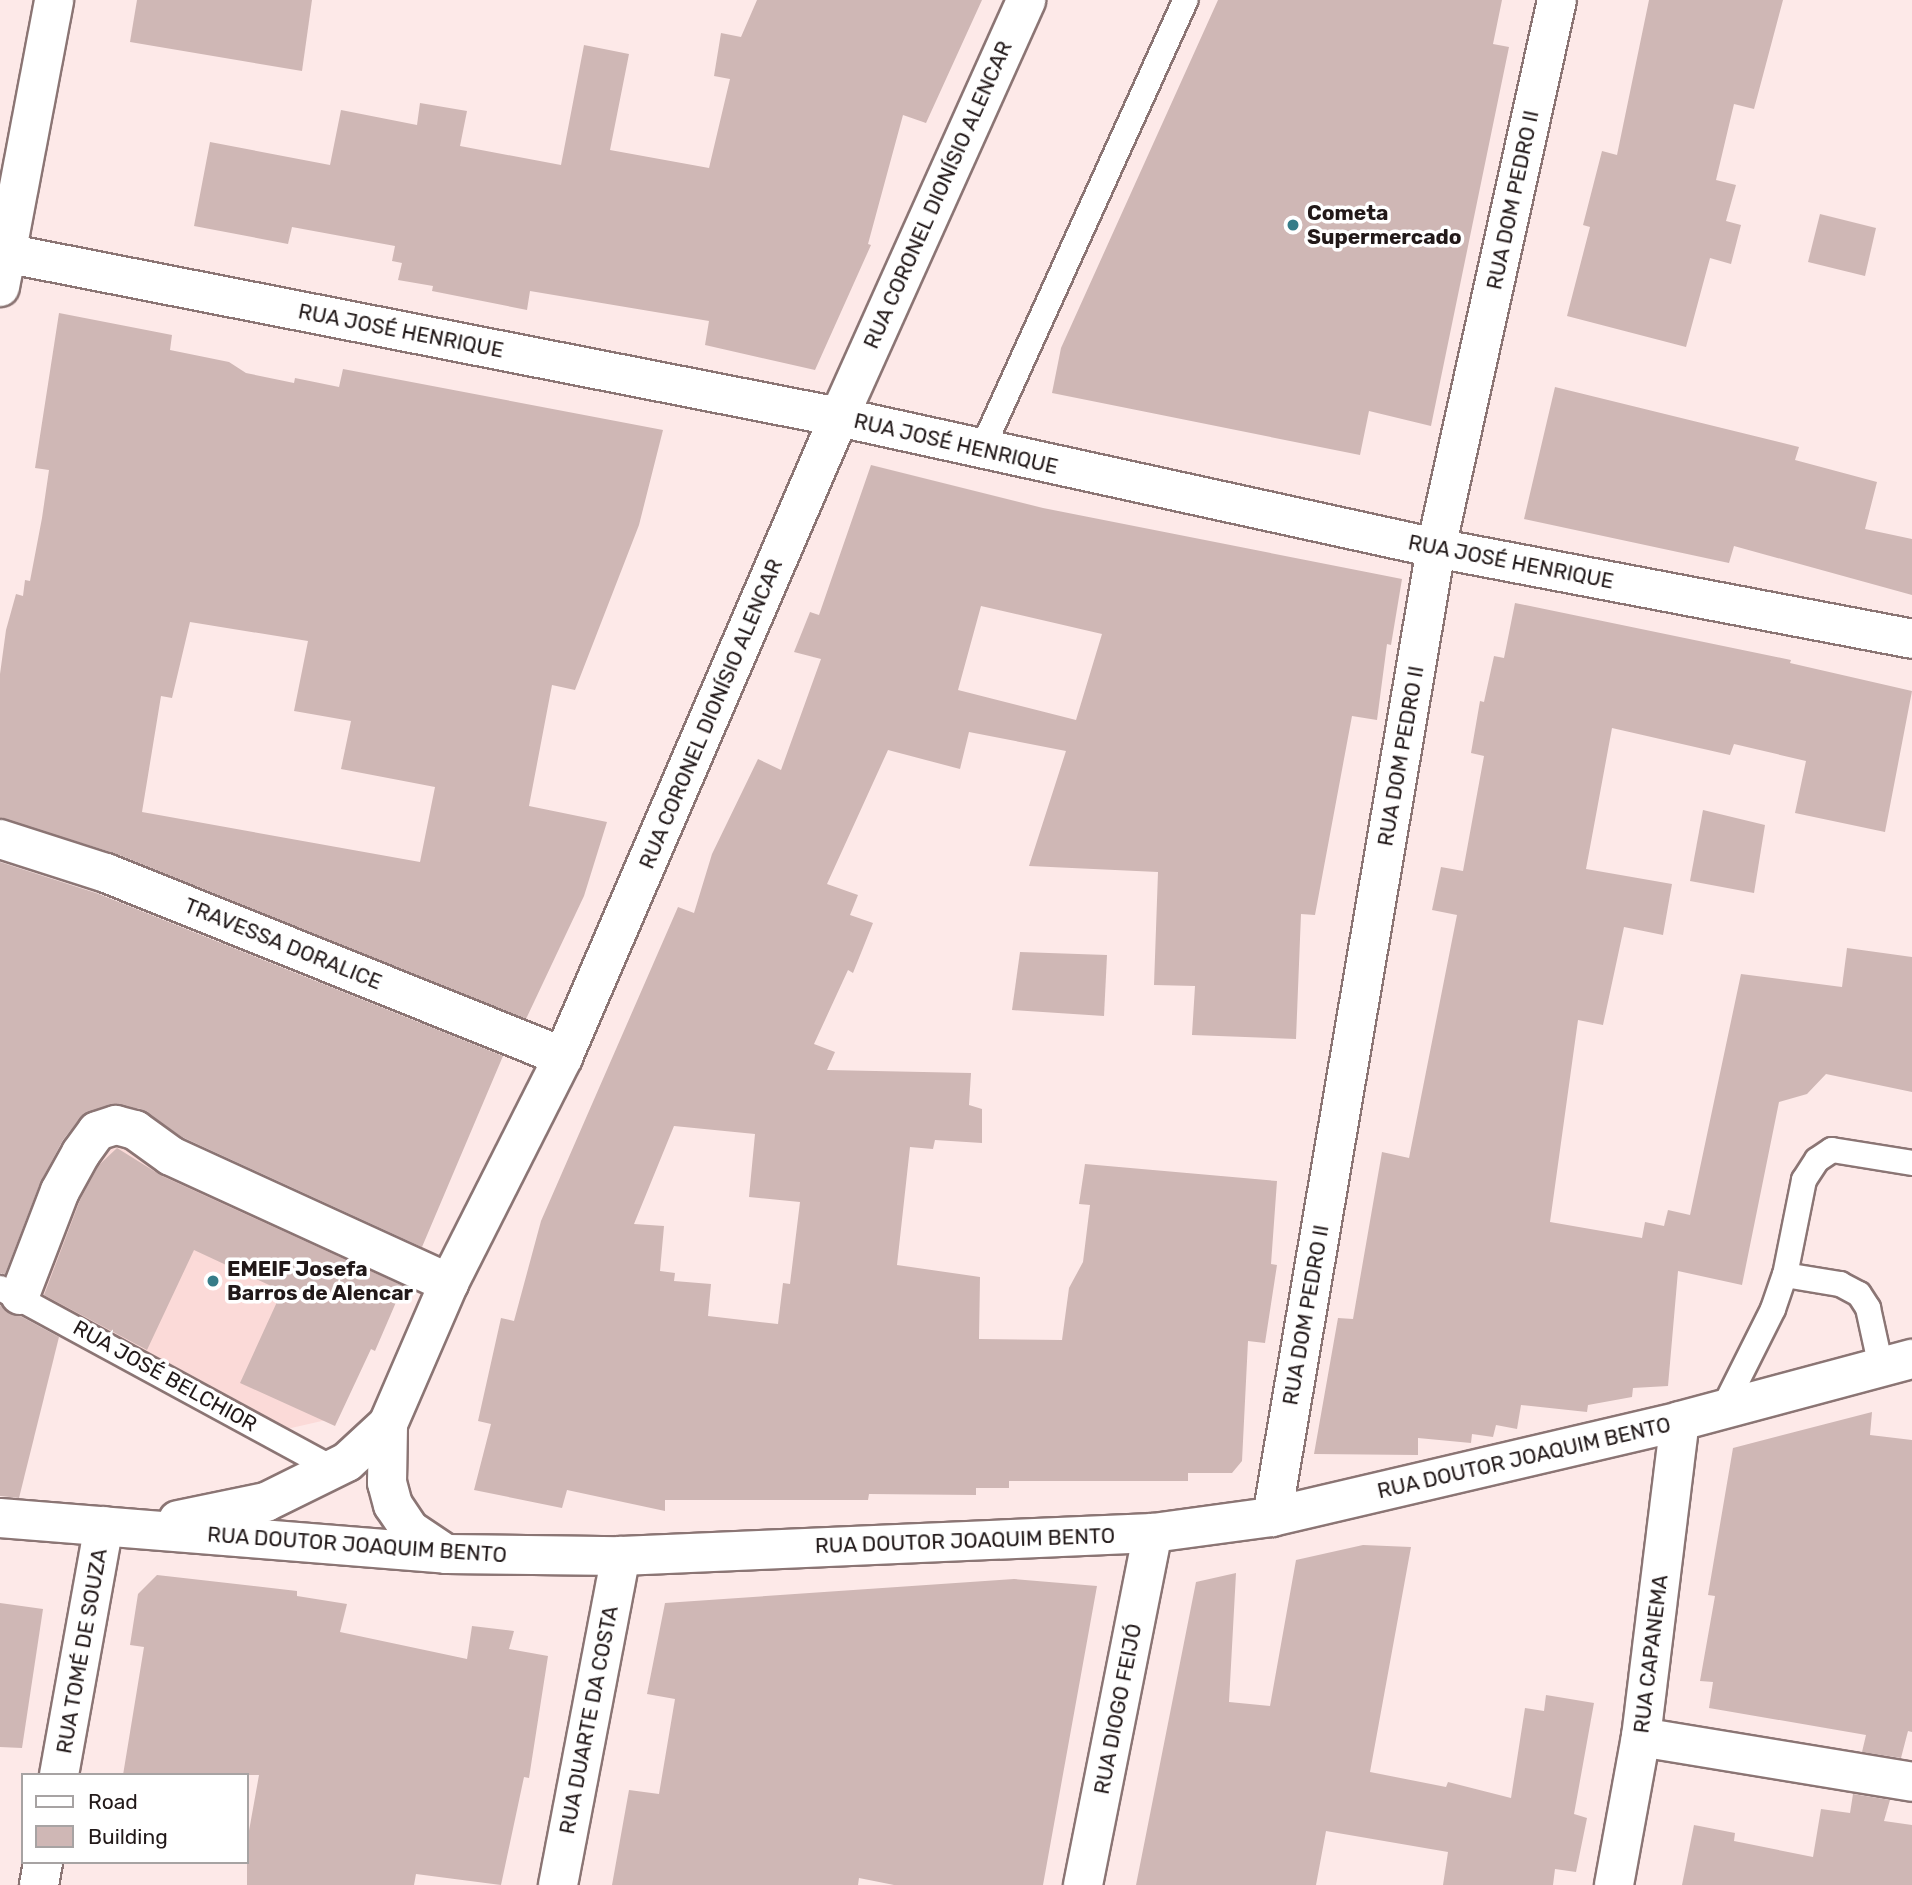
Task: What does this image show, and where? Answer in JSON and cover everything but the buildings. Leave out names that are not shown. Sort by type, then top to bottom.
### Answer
[{"type":"street","points":[[2,264],[54,0]]},
{"type":"street","name":"RUA CORONEL DIONÍSIO ALENCAR","points":[[447,1555],[410,1530],[393,1505],[387,1483],[388,1424],[449,1283],[563,1057],[839,417],[1026,0]]},
{"type":"street","name":"RUA DOM PEDRO II","points":[[1272,1517],[1436,548],[1557,0]]},
{"type":"street","name":"RUA JOSÉ HENRIQUE","points":[[2,264],[839,417],[981,451],[1436,548],[1912,639]]},
{"type":"street","name":"TRAVESSA DORALICE","points":[[0,839],[106,873],[563,1057]]},
{"type":"street","points":[[10,1291],[81,1153],[106,1125],[135,1130],[171,1156],[449,1283]]},
{"type":"street","name":"RUA DOUTOR JOAQUIM BENTO","points":[[0,1518],[447,1555],[621,1556],[1153,1533],[1272,1517],[1680,1421],[1897,1363]]},
{"type":"street","name":"RUA CAPANEMA","points":[[1614,1885],[1641,1737],[1680,1421]]},
{"type":"street","name":"RUA CORONEL DIONÍSIO ALENCAR","points":[[116,1528],[266,1502],[329,1467],[347,1462],[388,1424]]},
{"type":"street","name":"RUA TOMÉ DE SOUZA","points":[[59,1773],[116,1528]]},
{"type":"street","name":"RUA DIOGO FEIJÓ","points":[[1083,1885],[1153,1533]]},
{"type":"street","name":"RUA DUARTE DA COSTA","points":[[558,1885],[621,1556]]},
{"type":"street","points":[[1641,1737],[1912,1782]]},
{"type":"street","points":[[39,1885],[43,1864]]},
{"type":"lane","points":[[981,451],[1186,0]]},
{"type":"lane","points":[[1723,1409],[1785,1275],[1804,1180],[1817,1160],[1832,1150],[1912,1163]]},
{"type":"lane","points":[[1785,1275],[1840,1284],[1859,1294],[1897,1363]]},
{"type":"lane","name":"RUA JOSÉ BELCHIOR","points":[[10,1291],[329,1467]]},
{"type":"shaded area","name":"EMEIF Josefa Barros de Alencar","points":[[102,1141],[138,1149],[396,1269],[335,1418],[278,1431],[31,1294]]},
{"type":"place","name":"Cometa Supermercado","points":[[1293,225]]},
{"type":"place","name":"EMEIF Josefa Barros de Alencar","points":[[213,1281]]}]
